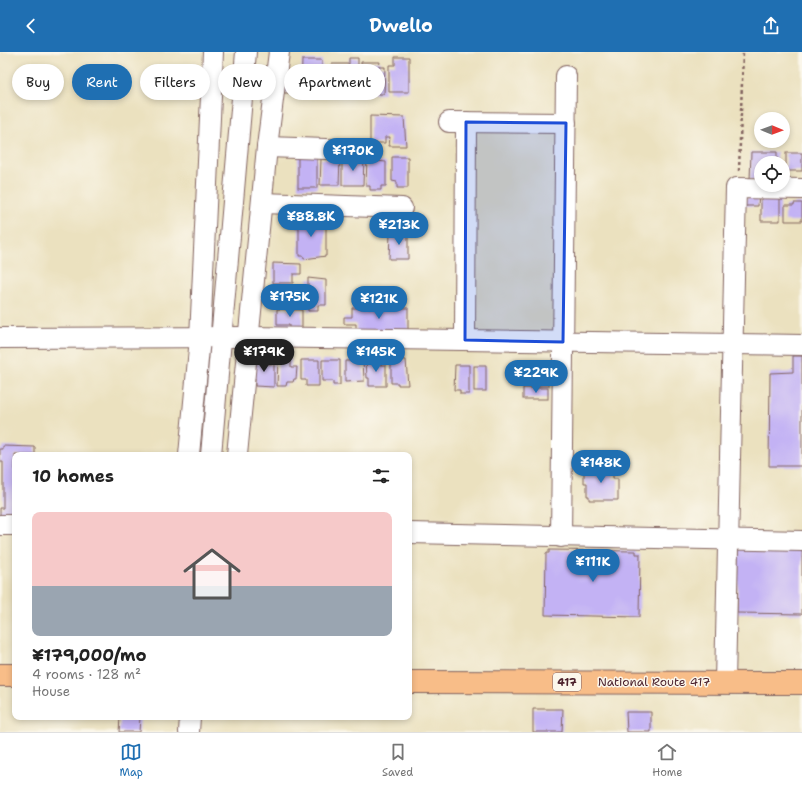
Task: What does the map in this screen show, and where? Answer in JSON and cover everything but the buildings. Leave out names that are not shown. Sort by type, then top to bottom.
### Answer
[{"type":"highway","points":[[0,675],[12,675]]},
{"type":"highway","name":"National Route 417","points":[[412,682],[802,683]]},
{"type":"street","points":[[189,452],[200,338],[213,52]]},
{"type":"street","points":[[211,452],[246,52]]},
{"type":"street","points":[[237,452],[267,147],[279,52]]},
{"type":"street","points":[[561,536],[566,76]]},
{"type":"street","points":[[465,340],[458,122],[566,123]]},
{"type":"street","points":[[267,147],[355,150]]},
{"type":"street","points":[[725,682],[736,188],[802,189]]},
{"type":"street","points":[[262,203],[402,208]]},
{"type":"street","points":[[0,338],[248,337],[802,345]]},
{"type":"street","points":[[0,525],[12,525]]},
{"type":"street","points":[[412,533],[802,541]]},
{"type":"street","points":[[189,732],[190,720]]},
{"type":"path","points":[[736,188],[741,166],[743,52]]},
{"type":"highlighted area","points":[[466,122],[566,123],[563,342],[465,340]]}]
